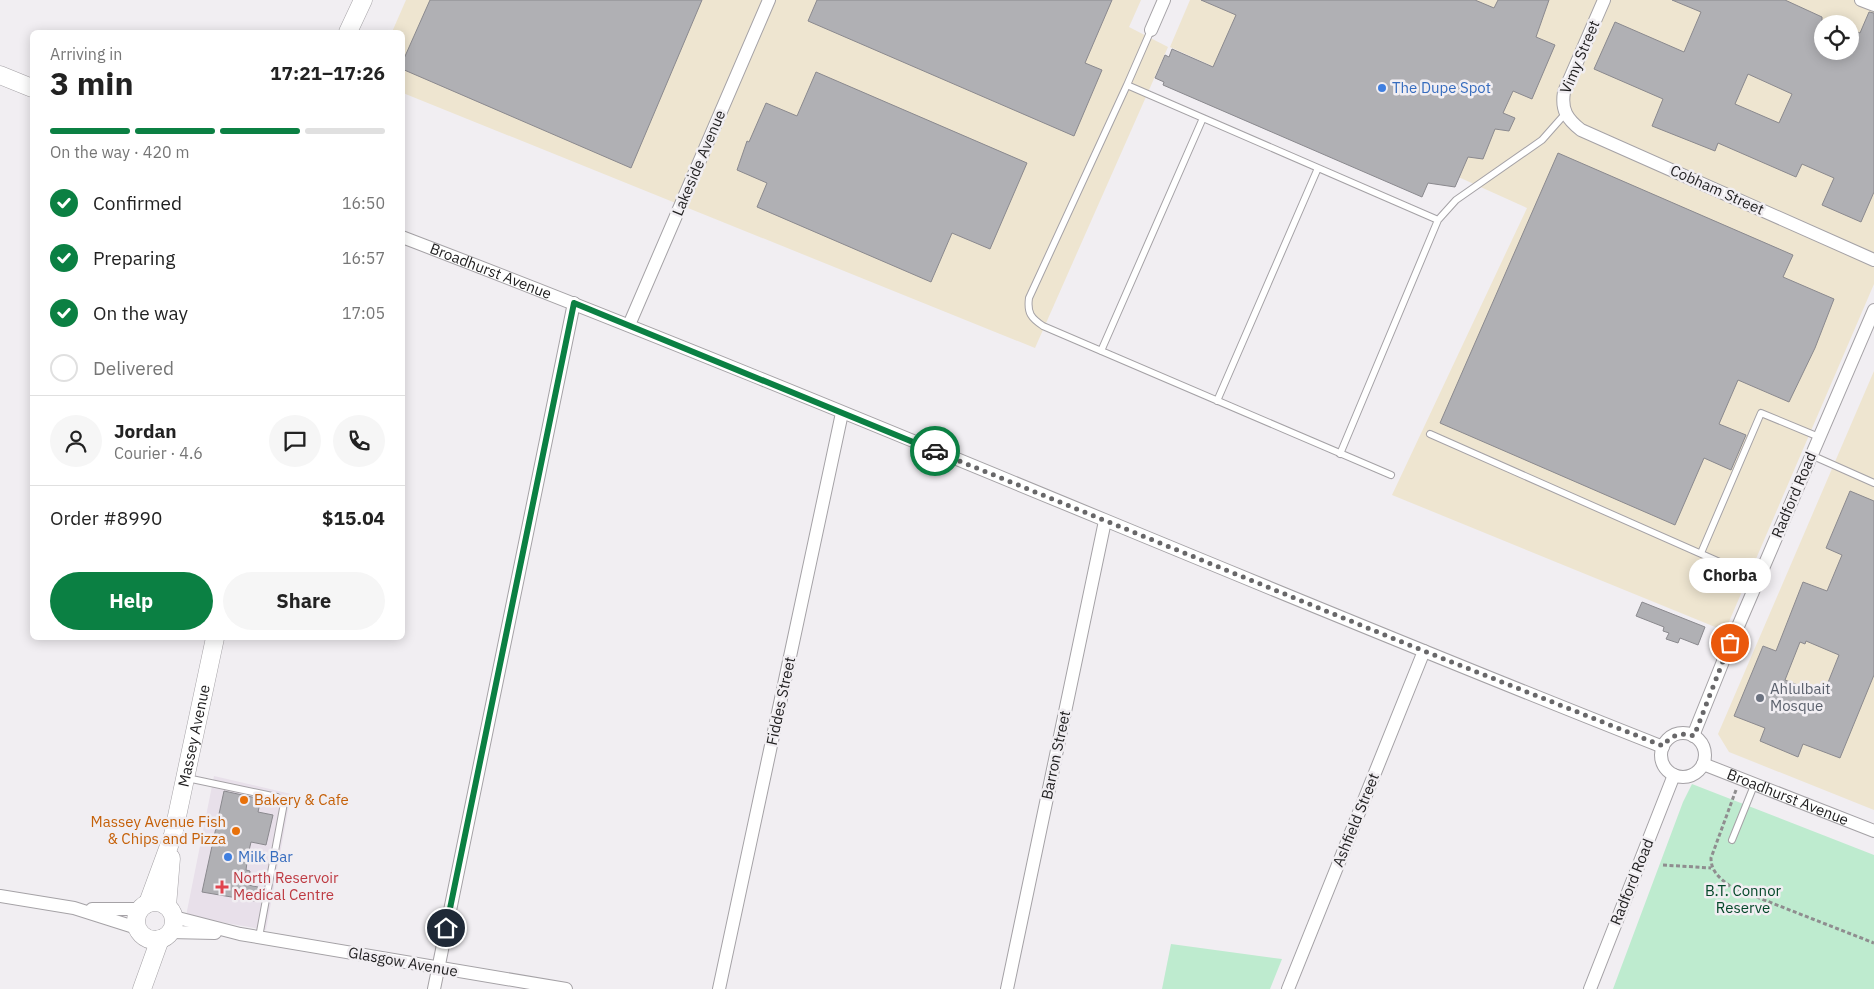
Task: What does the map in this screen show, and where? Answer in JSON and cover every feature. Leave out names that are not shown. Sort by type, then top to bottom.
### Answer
[{"type":"street","points":[[349,30],[363,0]]},
{"type":"street","name":"Lakeside Avenue","points":[[629,325],[769,0]]},
{"type":"street","points":[[1151,30],[1164,0]]},
{"type":"street","name":"Vimy Street","points":[[1565,114],[1562,105],[1564,92],[1604,0]]},
{"type":"street","points":[[1861,0],[1874,6]]},
{"type":"street","points":[[0,75],[30,87]]},
{"type":"street","name":"Cobham Street","points":[[1565,114],[1569,121],[1580,130],[1874,260]]},
{"type":"street","name":"Broadhurst Avenue","points":[[405,239],[629,325],[1424,651],[1663,746]]},
{"type":"street","points":[[434,989],[574,303]]},
{"type":"street","name":"Radford Road","points":[[1694,736],[1758,579],[1874,310]]},
{"type":"street","name":"Fiddes Street","points":[[719,989],[842,413]]},
{"type":"street","name":"Barron Street","points":[[1008,989],[1105,521]]},
{"type":"street","name":"Massey Avenue","points":[[142,988],[168,924],[173,835],[215,640]]},
{"type":"street","name":"Ashfield Street","points":[[1288,989],[1424,651]]},
{"type":"street","points":[[1687,734],[1694,736],[1702,745],[1704,751],[1703,764],[1694,774],[1681,777],[1674,775],[1664,766],[1662,760],[1663,746],[1673,736],[1687,734]]},
{"type":"street","name":"Broadhurst Avenue","points":[[1703,764],[1874,831]]},
{"type":"street","name":"Radford Road","points":[[1590,989],[1674,775]]},
{"type":"street","name":"Massey Avenue","points":[[144,906],[173,835]]},
{"type":"street","points":[[0,896],[74,908],[139,931],[150,939],[168,924],[158,902],[144,906],[74,908]]},
{"type":"street","points":[[139,931],[137,915],[144,906]]},
{"type":"street","name":"Glasgow Avenue","points":[[168,924],[259,937],[566,989]]},
{"type":"street","name":"Massey Avenue","points":[[139,931],[142,988]]},
{"type":"lane","points":[[1151,30],[1028,298],[1028,308],[1031,317],[1043,326],[1390,475]]},
{"type":"lane","points":[[1127,85],[1438,220]]},
{"type":"lane","points":[[1340,454],[1438,220],[1456,200],[1542,140],[1565,114]]},
{"type":"lane","points":[[1101,351],[1203,118]]},
{"type":"lane","points":[[1217,401],[1318,168]]},
{"type":"lane","points":[[1701,553],[1761,413],[1819,437]]},
{"type":"lane","points":[[1430,434],[1758,579]]},
{"type":"lane","points":[[1811,455],[1874,483]]},
{"type":"lane","points":[[186,777],[278,797],[284,803],[259,937]]},
{"type":"lane","points":[[1732,840],[1755,784]]},
{"type":"path","points":[[1741,778],[1712,851],[1711,868],[1718,877],[1731,886],[1874,943]]},
{"type":"path","points":[[1663,865],[1711,868]]},
{"type":"shaded area","points":[[406,0],[1141,0],[1129,27],[1168,47],[1035,348],[405,94],[405,30],[393,30]]},
{"type":"shaded area","points":[[1190,0],[1874,0],[1874,284],[1725,631],[1392,495],[1527,208],[1170,47]]},
{"type":"shaded area","points":[[1874,371],[1874,810],[1729,752],[1718,734]]},
{"type":"shaded area","points":[[214,776],[291,794],[266,930],[186,916]]},
{"type":"green space","name":"B.T. Connor Reserve","points":[[1692,784],[1874,855],[1874,989],[1613,989],[1683,802]]},
{"type":"green space","points":[[1171,944],[1282,959],[1270,989],[1162,989]]},
{"type":"building","points":[[430,0],[702,0],[631,168],[405,70],[405,56]]},
{"type":"building","points":[[817,0],[1112,0],[1085,63],[1102,70],[1074,136],[808,21]]},
{"type":"building","points":[[1201,0],[1475,0],[1494,8],[1498,0],[1549,0],[1536,37],[1555,45],[1532,99],[1513,91],[1503,113],[1515,118],[1509,131],[1495,129],[1483,159],[1468,157],[1455,187],[1428,183],[1422,197],[1163,85],[1164,82],[1155,78],[1165,55],[1169,57],[1172,49],[1213,67],[1236,15]]},
{"type":"building","points":[[1672,0],[1785,0],[1818,15],[1814,15],[1814,60],[1859,60],[1859,33],[1869,12],[1874,13],[1874,192],[1861,222],[1822,205],[1834,178],[1802,164],[1796,177],[1718,143],[1715,151],[1652,126],[1663,99],[1594,69],[1615,22],[1684,52],[1701,12]],"holes":[[[1748,74],[1792,94],[1779,123],[1735,104]]]},
{"type":"building","points":[[816,72],[1027,163],[990,249],[952,233],[931,282],[757,207],[767,183],[737,170],[747,141],[749,142],[766,103],[797,116]]},
{"type":"building","points":[[1558,153],[1793,255],[1783,277],[1834,299],[1815,348],[1789,402],[1738,380],[1719,424],[1746,435],[1731,470],[1704,458],[1675,525],[1440,423]]},
{"type":"building","points":[[1850,491],[1874,501],[1874,675],[1840,758],[1803,744],[1798,757],[1760,741],[1765,728],[1734,716],[1763,646],[1776,651],[1803,582],[1827,591],[1842,555],[1826,548]],"holes":[[[1806,641],[1839,655],[1823,695],[1785,680],[1800,642],[1805,644]]]},
{"type":"building","points":[[1642,602],[1705,627],[1698,645],[1680,638],[1678,643],[1666,639],[1669,633],[1663,631],[1664,627],[1636,616]]},
{"type":"building","points":[[224,791],[261,799],[258,812],[273,815],[266,845],[251,842],[248,855],[246,870],[250,871],[248,885],[258,887],[255,901],[202,892]]},
{"type":"way so far","points":[[935,451],[1424,651],[1663,746],[1673,736],[1687,734],[1694,736],[1730,643]]},
{"type":"place","name":"The Dupe Spot","points":[[1382,88]]},
{"type":"place","name":"Chorba","points":[[1730,643]]},
{"type":"place","name":"Ahlulbait Mosque","points":[[1760,698]]},
{"type":"place","name":"Bakery & Cafe","points":[[244,800]]},
{"type":"place","name":"Massey Avenue Fish & Chips and Pizza","points":[[236,831]]},
{"type":"place","name":"Milk Bar","points":[[228,857]]},
{"type":"place","name":"North Reservoir Medical Centre","points":[[222,887]]},
{"type":"route","points":[[446,928],[574,303],[935,451]]}]
